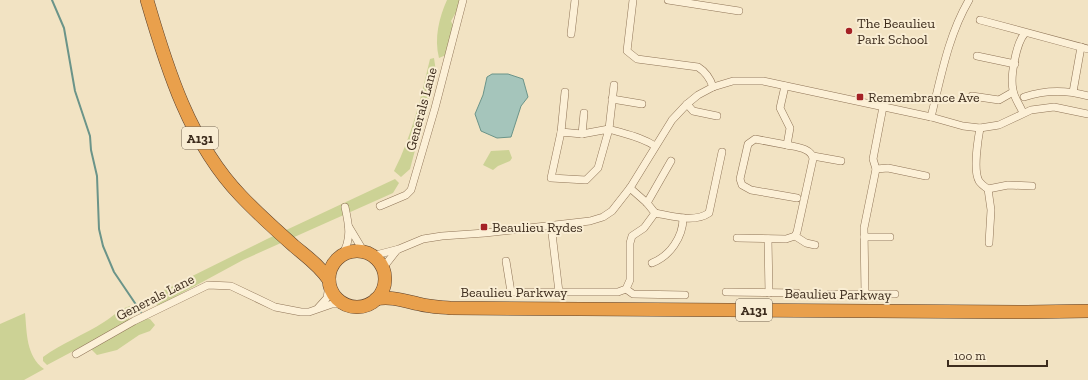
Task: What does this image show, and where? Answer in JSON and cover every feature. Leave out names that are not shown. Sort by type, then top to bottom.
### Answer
[{"type":"highway","name":"A131","points":[[147,0],[172,80],[195,131],[224,176],[240,195],[312,260],[329,282]]},
{"type":"highway","name":"A131","points":[[297,248],[322,259],[340,257]]},
{"type":"highway","points":[[354,251],[369,254],[378,260],[384,275],[383,289],[371,303],[360,307],[344,304],[333,294],[329,282],[331,268],[340,257],[354,251]]},
{"type":"highway","name":"Beaulieu Parkway","points":[[384,275],[397,292],[421,305]]},
{"type":"highway","name":"Beaulieu Parkway","points":[[376,299],[384,297],[421,305],[450,308],[1027,312],[1088,311]]},
{"type":"street","name":"Generals Lane","points":[[380,206],[406,195],[411,190],[435,108],[463,0]]},
{"type":"street","points":[[572,34],[575,0]]},
{"type":"street","points":[[633,0],[627,51],[637,58],[698,66],[704,70],[710,79],[712,87]]},
{"type":"street","points":[[668,0],[739,11]]},
{"type":"street","points":[[931,117],[948,48],[960,15],[969,0]]},
{"type":"street","points":[[980,20],[1084,48],[1074,92]]},
{"type":"street","points":[[1023,113],[1013,92],[1012,83],[1018,43],[1024,33]]},
{"type":"street","points":[[977,56],[1015,64]]},
{"type":"street","points":[[349,226],[361,247],[369,254],[399,249],[423,240],[442,236],[590,221],[603,217],[612,211],[630,188],[672,120],[687,104],[698,94],[712,87],[733,81],[749,80],[785,86],[931,117],[964,126],[980,128],[999,125],[1023,113],[1054,107],[1088,114]]},
{"type":"street","points":[[565,92],[561,132],[551,178],[586,180],[598,168],[609,129],[614,85]]},
{"type":"street","points":[[785,86],[780,108],[790,128],[787,145]]},
{"type":"street","points":[[972,96],[999,100],[1013,92]]},
{"type":"street","points":[[1024,97],[1040,92],[1074,92],[1088,96]]},
{"type":"street","points":[[612,99],[642,104]]},
{"type":"street","points":[[687,104],[693,111],[717,116]]},
{"type":"street","points":[[865,294],[865,219],[876,169],[873,159],[883,107]]},
{"type":"street","points":[[582,134],[584,113]]},
{"type":"street","points":[[980,128],[977,174],[978,179],[988,189],[991,210],[989,244]]},
{"type":"street","points":[[561,132],[582,134],[609,129],[638,138],[644,138],[655,146]]},
{"type":"street","points":[[797,198],[751,190],[742,185],[740,179],[748,144],[751,140],[755,139],[787,145],[807,150],[813,156],[841,161]]},
{"type":"street","points":[[630,188],[647,203],[654,213],[683,218],[702,218],[709,213],[722,152]]},
{"type":"street","points":[[796,236],[813,156]]},
{"type":"street","points":[[647,203],[672,160]]},
{"type":"street","points":[[876,169],[888,168],[926,176]]},
{"type":"street","points":[[988,189],[1008,185],[1032,186]]},
{"type":"street","points":[[340,257],[349,240],[349,226],[345,207]]},
{"type":"street","points":[[506,261],[511,292],[618,292],[626,289],[630,280],[630,243],[632,236],[644,228],[654,213]]},
{"type":"street","points":[[652,263],[667,254],[679,238],[683,218]]},
{"type":"street","points":[[551,225],[559,292]]},
{"type":"street","points":[[737,238],[786,239],[796,236]]},
{"type":"street","points":[[796,236],[806,243],[815,245]]},
{"type":"street","points":[[864,237],[890,237]]},
{"type":"street","points":[[768,239],[769,293]]},
{"type":"street","points":[[384,275],[386,264],[399,249]]},
{"type":"street","points":[[317,310],[326,298],[329,282]]},
{"type":"street","name":"Generals Lane","points":[[76,354],[134,321],[208,285],[231,286],[264,303],[287,310],[309,312],[327,305],[344,304]]},
{"type":"street","points":[[626,289],[633,294],[685,294]]},
{"type":"street","points":[[726,292],[797,293]]},
{"type":"street","points":[[830,294],[895,294]]},
{"type":"green space","points":[[447,0],[463,0],[451,21],[455,30],[446,55],[439,58],[437,43],[438,28]]},
{"type":"green space","points":[[434,58],[436,72],[410,169],[401,177],[394,171],[411,130],[430,59]]},
{"type":"green space","points":[[509,150],[512,158],[510,161],[493,170],[483,165],[491,151]]},
{"type":"green space","points":[[395,179],[399,183],[393,193],[243,260],[158,306],[152,296],[267,239]]},
{"type":"green space","points":[[130,306],[131,312],[128,322],[47,365],[43,361],[43,357],[50,352],[96,327],[119,311]]},
{"type":"green space","points":[[25,313],[28,344],[34,358],[44,369],[24,380],[0,380],[0,324]]},
{"type":"green space","points":[[144,319],[150,319],[155,325],[150,331],[139,335],[117,350],[97,355],[90,348]]},
{"type":"water","points":[[492,74],[508,74],[523,79],[528,97],[521,106],[511,137],[497,138],[481,131],[475,114],[483,95],[487,77]]},
{"type":"waterway","points":[[52,0],[64,28],[75,91],[90,136],[91,150],[97,176],[99,229],[103,246],[114,272],[141,312]]},
{"type":"place","name":"The Beaulieu Park School","points":[[849,31]]},
{"type":"place","name":"Remembrance Ave","points":[[860,97]]},
{"type":"place","name":"Beaulieu Rydes","points":[[484,227]]}]
